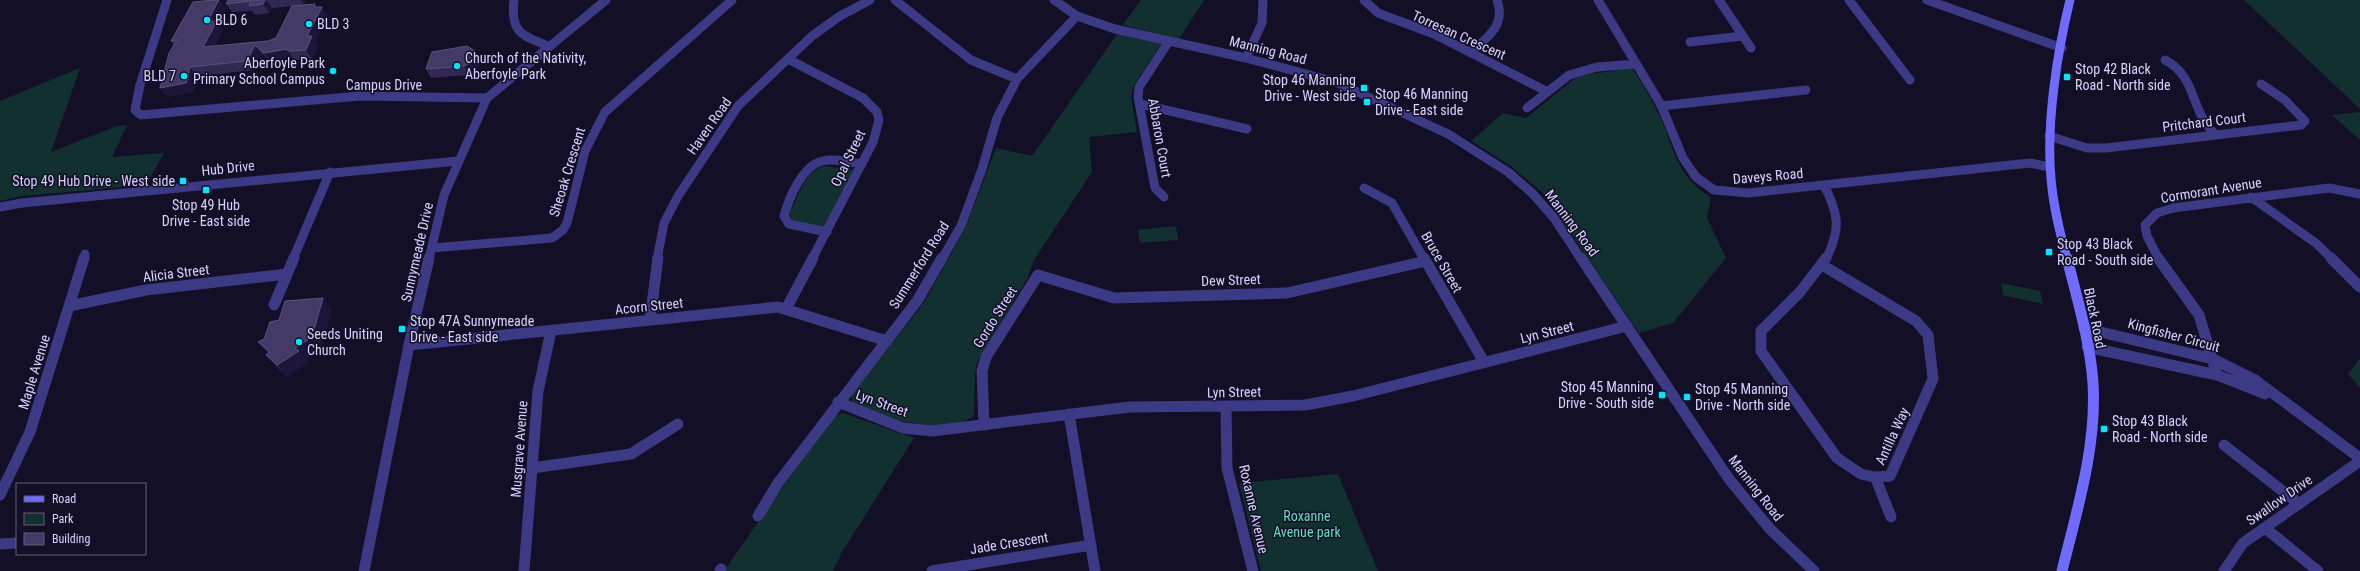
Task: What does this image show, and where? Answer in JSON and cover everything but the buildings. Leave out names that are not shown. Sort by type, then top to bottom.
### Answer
[{"type":"main road","name":"Black Road","points":[[2062,571],[2084,478],[2093,407],[2084,328],[2053,198],[2049,167],[2051,112],[2062,48],[2065,20],[2070,0]]},
{"type":"street","name":"Campus Drive","points":[[167,0],[140,85],[135,110],[141,115],[360,96],[487,98]]},
{"type":"street","points":[[514,0],[511,18],[516,30],[525,36],[548,46]]},
{"type":"street","name":"Sunnymeade Drive","points":[[364,571],[409,345],[444,195],[458,161],[487,98],[548,46],[606,0]]},
{"type":"street","name":"Sheoak Crescent","points":[[432,248],[552,238],[563,230],[567,223],[586,153],[595,127],[605,112],[732,0]]},
{"type":"street","name":"Haven Road","points":[[650,320],[659,246],[664,223],[678,196],[738,106],[812,36],[870,0]]},
{"type":"street","points":[[894,0],[971,60],[1017,79]]},
{"type":"street","name":"Manning Road","points":[[1054,0],[1077,16],[1115,29],[1246,58],[1349,88],[1448,134],[1508,172],[1533,194],[1554,218],[1730,479],[1770,530],[1814,571]]},
{"type":"street","points":[[1246,58],[1263,24],[1265,14],[1263,0]]},
{"type":"street","name":"Torresan Crescent","points":[[1364,0],[1378,13],[1434,34],[1546,91]]},
{"type":"street","points":[[1471,52],[1500,23],[1501,15],[1497,0]]},
{"type":"street","name":"Daveys Road","points":[[1598,0],[1662,106],[1679,151],[1704,185],[1727,194],[2030,163],[2049,167]]},
{"type":"street","points":[[1719,0],[1751,48]]},
{"type":"street","points":[[1849,0],[1910,80]]},
{"type":"street","points":[[1927,0],[2062,48]]},
{"type":"street","name":"Summerford Road","points":[[758,516],[778,483],[838,402],[917,301],[962,226],[982,169],[997,118],[1017,79],[1077,16]]},
{"type":"street","points":[[1690,42],[1743,36]]},
{"type":"street","name":"Abbaron Court","points":[[1164,196],[1154,188],[1140,104],[1139,87],[1169,41]]},
{"type":"street","name":"Opal Street","points":[[786,309],[862,164],[878,129],[880,121],[873,105],[852,92],[788,59]]},
{"type":"street","points":[[2165,60],[2177,66],[2189,81],[2202,118],[2216,135]]},
{"type":"street","points":[[1527,108],[1546,91],[1569,74],[1597,67],[1636,64]]},
{"type":"street","name":"Pritchard Court","points":[[2049,136],[2088,148],[2106,148],[2301,125],[2304,121],[2300,113],[2279,93],[2261,84]]},
{"type":"street","points":[[1662,106],[1806,90]]},
{"type":"street","points":[[1140,104],[1247,129]]},
{"type":"street","points":[[827,232],[795,227],[786,221],[786,208],[806,171],[817,162],[826,160],[862,164]]},
{"type":"street","name":"Hub Drive","points":[[0,207],[22,203],[330,172],[458,161]]},
{"type":"street","points":[[274,305],[330,172]]},
{"type":"street","name":"Antilla Way","points":[[1822,265],[1916,321],[1928,335],[1931,344],[1933,379],[1890,476],[1876,479],[1852,470],[1837,458],[1767,362],[1761,351],[1761,331],[1822,265],[1836,240],[1836,211],[1824,185]]},
{"type":"street","name":"Bruce Street","points":[[1364,188],[1392,203],[1484,362]]},
{"type":"street","name":"Cormorant Avenue","points":[[2217,375],[2196,309],[2152,248],[2146,236],[2144,225],[2157,212],[2173,208],[2251,196],[2329,188],[2360,194]]},
{"type":"street","points":[[2251,196],[2317,244],[2360,287]]},
{"type":"street","name":"Maple Avenue","points":[[0,495],[30,432],[85,254]]},
{"type":"street","name":"Dew Street","points":[[1038,275],[1114,298],[1287,293],[1426,261]]},
{"type":"street","name":"Alicia Street","points":[[69,306],[146,290],[287,274]]},
{"type":"street","name":"Gordo Street","points":[[984,425],[982,371],[986,357],[1038,275]]},
{"type":"street","name":"Acorn Street","points":[[409,345],[778,307],[887,341]]},
{"type":"street","name":"Lyn Street","points":[[838,402],[903,428],[932,431],[1130,407],[1305,405],[1353,396],[1627,326]]},
{"type":"street","name":"Kingfisher Circuit","points":[[2084,328],[2212,359],[2255,380],[2360,458]]},
{"type":"street","name":"Musgrave Avenue","points":[[524,571],[538,391],[551,331]]},
{"type":"street","name":"Kingfisher Circuit","points":[[2087,347],[2217,375],[2253,388],[2292,408]]},
{"type":"street","name":"Roxanne Avenue","points":[[1226,406],[1227,468],[1253,571]]},
{"type":"street","points":[[1069,414],[1095,571]]},
{"type":"street","points":[[532,468],[631,454],[678,424]]},
{"type":"street","points":[[2224,445],[2299,504]]},
{"type":"street","name":"Swallow Drive","points":[[2224,571],[2243,543],[2360,461]]},
{"type":"street","points":[[1876,479],[1891,517]]},
{"type":"street","points":[[2265,528],[2318,571]]},
{"type":"street","points":[[0,544],[16,543]]},
{"type":"street","name":"Jade Crescent","points":[[932,571],[1091,545]]},
{"type":"green space","points":[[1141,0],[1204,0],[1179,39],[1123,25]]},
{"type":"green space","points":[[2244,0],[2360,0],[2360,109],[2355,104]]},
{"type":"green space","points":[[1117,34],[1161,44],[1134,85],[1131,96],[1137,132],[1089,137],[1092,172],[1034,260],[1027,279],[977,362],[975,375],[974,416],[961,423],[946,426],[930,426],[898,420],[853,405],[851,395],[923,304],[965,229],[996,148],[1032,156]]},
{"type":"green space","points":[[80,68],[51,152],[117,126],[127,125],[112,157],[164,153],[146,185],[22,196],[0,201],[0,101]]},
{"type":"green space","points":[[1632,68],[1654,105],[1676,159],[1682,169],[1698,188],[1711,198],[1707,218],[1726,258],[1673,323],[1639,333],[1544,194],[1511,166],[1471,141],[1503,113],[1526,118],[1578,76]]},
{"type":"green space","points":[[2360,112],[2360,140],[2332,115]]},
{"type":"green space","points":[[825,166],[854,170],[824,227],[797,223],[791,219],[790,212],[803,184],[813,172],[818,168]]},
{"type":"green space","points":[[1176,226],[1178,240],[1140,243],[1138,230]]},
{"type":"green space","points":[[2001,283],[2040,291],[2043,304],[2003,295]]},
{"type":"green space","points":[[2360,358],[2360,388],[2348,374]]},
{"type":"green space","points":[[843,413],[914,438],[842,552],[833,571],[724,571],[832,416]]},
{"type":"green space","name":"Roxanne Avenue park","points":[[1338,474],[1378,571],[1261,571],[1239,483]]},
{"type":"place","name":"BLD 6","points":[[207,20]]},
{"type":"place","name":"BLD 3","points":[[309,24]]},
{"type":"place","name":"Church of the Nativity, Aberfoyle Park","points":[[457,66]]},
{"type":"place","name":"Aberfoyle Park Primary School Campus","points":[[333,71]]},
{"type":"place","name":"BLD 7","points":[[184,76]]},
{"type":"place","name":"Stop 42 Black Road - North side","points":[[2067,77]]},
{"type":"place","name":"Stop 46 Manning Drive - West side","points":[[1364,88]]},
{"type":"place","name":"Stop 46 Manning Drive - East side","points":[[1367,102]]},
{"type":"place","name":"Stop 49 Hub Drive - West side","points":[[183,181]]},
{"type":"place","name":"Stop 49 Hub Drive - East side","points":[[206,190]]},
{"type":"place","name":"Stop 43 Black Road - South side","points":[[2049,252]]},
{"type":"place","name":"Stop 47A Sunnymeade Drive - East side","points":[[402,329]]},
{"type":"place","name":"Seeds Uniting Church","points":[[299,342]]},
{"type":"place","name":"Stop 45 Manning Drive - South side","points":[[1662,395]]},
{"type":"place","name":"Stop 45 Manning Drive - North side","points":[[1687,397]]},
{"type":"place","name":"Stop 43 Black Road - North side","points":[[2104,429]]}]
